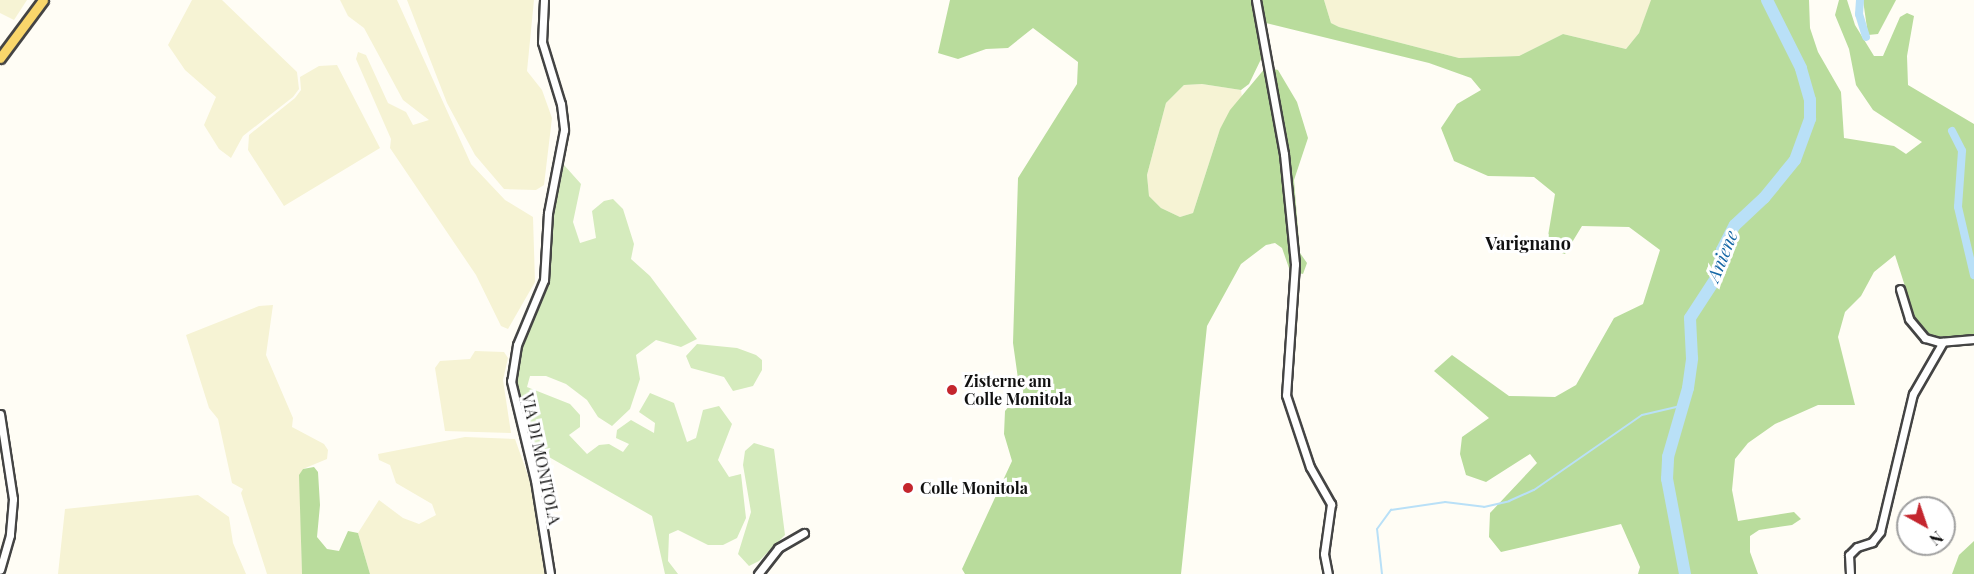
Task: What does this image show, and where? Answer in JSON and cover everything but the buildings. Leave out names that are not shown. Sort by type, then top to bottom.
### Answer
[{"type":"main road","points":[[0,58],[44,0]]},
{"type":"street","name":"VIA DI MONITOLA","points":[[544,0],[542,42],[561,104],[564,130],[549,208],[544,280],[517,345],[511,381],[536,486],[550,574]]},
{"type":"street","points":[[1256,0],[1284,154],[1295,264],[1286,395],[1310,467],[1331,504],[1324,554],[1328,574]]},
{"type":"street","points":[[1900,290],[1916,330],[1929,340],[1943,342],[1974,339]]},
{"type":"street","points":[[1850,574],[1849,555],[1857,547],[1872,542],[1880,532],[1913,394],[1943,342]]},
{"type":"street","points":[[0,414],[13,505],[10,535],[0,570]]},
{"type":"street","points":[[758,574],[778,548],[804,533]]},
{"type":"shaded area","points":[[0,0],[27,0],[14,20],[0,13]]},
{"type":"shaded area","points":[[192,0],[222,0],[297,72],[299,89],[293,97],[243,136],[231,158],[219,149],[204,125],[216,97],[185,70],[168,45]]},
{"type":"shaded area","points":[[340,0],[397,0],[471,164],[505,200],[533,217],[535,282],[508,329],[501,326],[476,275],[390,148],[391,139],[356,59],[358,52],[366,55],[388,103],[406,112],[413,125],[429,120],[403,100],[364,28],[348,16]]},
{"type":"shaded area","points":[[407,0],[534,0],[527,71],[542,90],[552,118],[544,185],[536,190],[504,189],[475,155],[447,103]]},
{"type":"shaded area","points":[[1324,0],[1651,0],[1651,2],[1639,33],[1626,49],[1563,34],[1519,56],[1459,58],[1339,27],[1331,23]]},
{"type":"shaded area","points":[[337,65],[380,148],[284,206],[248,150],[249,135],[295,98],[301,90],[300,77],[319,66]]},
{"type":"shaded area","points":[[1202,84],[1241,90],[1242,97],[1220,129],[1193,213],[1180,217],[1161,208],[1149,196],[1147,175],[1166,103],[1184,85]]},
{"type":"shaded area","points":[[273,305],[266,355],[293,418],[292,427],[324,444],[328,450],[327,459],[303,469],[300,475],[302,574],[267,574],[241,493],[243,489],[232,483],[218,419],[209,408],[186,335],[259,306]]},
{"type":"shaded area","points":[[475,351],[504,352],[508,358],[503,380],[511,433],[445,431],[435,368],[440,361],[470,359]]},
{"type":"shaded area","points":[[465,437],[515,439],[530,481],[546,574],[370,574],[358,533],[379,500],[403,518],[419,524],[436,515],[432,504],[396,483],[390,465],[379,460],[378,454]]},
{"type":"shaded area","points":[[198,495],[229,517],[233,543],[246,574],[58,574],[65,509]]},
{"type":"green space","points":[[950,0],[1255,0],[1263,55],[1249,84],[1241,90],[1202,84],[1184,85],[1166,103],[1147,175],[1149,196],[1161,208],[1180,217],[1193,213],[1220,129],[1230,110],[1266,67],[1278,70],[1297,102],[1308,138],[1294,180],[1300,253],[1307,263],[1303,274],[1290,271],[1282,248],[1275,243],[1266,245],[1241,264],[1207,326],[1181,574],[965,574],[962,569],[1012,461],[1004,434],[1005,411],[1020,393],[1013,343],[1018,178],[1077,84],[1078,62],[1033,28],[1008,48],[986,49],[958,59],[938,53]]},
{"type":"green space","points":[[1259,0],[1324,0],[1331,23],[1339,27],[1459,58],[1519,56],[1563,34],[1626,49],[1639,33],[1651,0],[1809,0],[1810,28],[1818,52],[1841,92],[1844,138],[1894,146],[1906,154],[1922,142],[1873,110],[1856,85],[1849,49],[1835,15],[1839,0],[1847,0],[1855,25],[1874,56],[1883,56],[1900,17],[1907,13],[1914,16],[1907,56],[1908,85],[1974,124],[1974,336],[1935,337],[1918,327],[1895,255],[1874,272],[1861,296],[1845,312],[1838,337],[1855,405],[1818,405],[1775,424],[1748,443],[1735,459],[1732,490],[1738,521],[1794,512],[1801,519],[1792,525],[1759,530],[1750,536],[1750,552],[1758,574],[1638,574],[1640,567],[1621,524],[1501,552],[1489,537],[1490,513],[1537,463],[1530,454],[1486,482],[1466,475],[1460,454],[1462,437],[1489,418],[1434,371],[1452,355],[1509,396],[1555,397],[1576,385],[1614,318],[1643,304],[1660,250],[1629,227],[1582,226],[1565,254],[1546,248],[1555,194],[1534,177],[1488,176],[1454,161],[1441,128],[1457,104],[1481,90],[1471,78],[1429,63],[1262,22]]},
{"type":"green space","points":[[1863,0],[1896,0],[1878,34],[1868,35]]},
{"type":"green space","points":[[564,165],[581,184],[573,222],[580,243],[596,238],[592,211],[604,201],[613,199],[623,209],[634,244],[631,259],[650,276],[697,339],[681,347],[656,340],[636,355],[640,379],[630,409],[612,426],[598,417],[587,400],[566,384],[546,376],[530,376],[527,387],[570,404],[580,415],[580,427],[569,435],[587,454],[599,445],[609,444],[623,452],[629,444],[616,438],[617,430],[631,420],[654,433],[655,423],[639,412],[650,393],[674,403],[687,442],[696,438],[703,410],[719,406],[732,424],[718,460],[729,477],[741,474],[746,518],[737,538],[723,545],[708,545],[678,530],[669,534],[668,561],[678,574],[665,574],[652,516],[528,445],[514,375],[520,344],[545,290],[554,205]]},
{"type":"green space","points":[[697,344],[737,348],[756,355],[762,360],[762,370],[753,386],[733,391],[724,377],[691,368],[686,356]]},
{"type":"green space","points":[[754,443],[774,449],[785,535],[759,561],[749,566],[738,554],[751,512],[743,465],[745,451]]},
{"type":"green space","points":[[314,467],[318,472],[320,505],[317,537],[327,549],[339,551],[348,531],[358,533],[370,574],[302,574],[299,475],[303,469]]},
{"type":"green space","points":[[1974,541],[1974,574],[1952,574],[1959,555]]},
{"type":"waterway","name":"Aniene","points":[[1685,574],[1667,479],[1668,457],[1688,388],[1692,358],[1690,318],[1718,275],[1722,250],[1735,225],[1764,198],[1795,160],[1810,119],[1810,100],[1801,68],[1767,0]]},
{"type":"waterway","points":[[1860,0],[1859,14],[1866,37]]},
{"type":"waterway","points":[[1952,131],[1962,151],[1958,207],[1974,275]]},
{"type":"waterway","points":[[1382,574],[1377,529],[1391,510],[1445,502],[1484,507],[1509,501],[1534,490],[1642,415],[1685,405]]},
{"type":"place","name":"Zisterne am Colle Monitola","points":[[952,390]]},
{"type":"place","name":"Colle Monitola","points":[[908,488]]},
{"type":"district","name":"Varignano","points":[[1528,243]]}]
